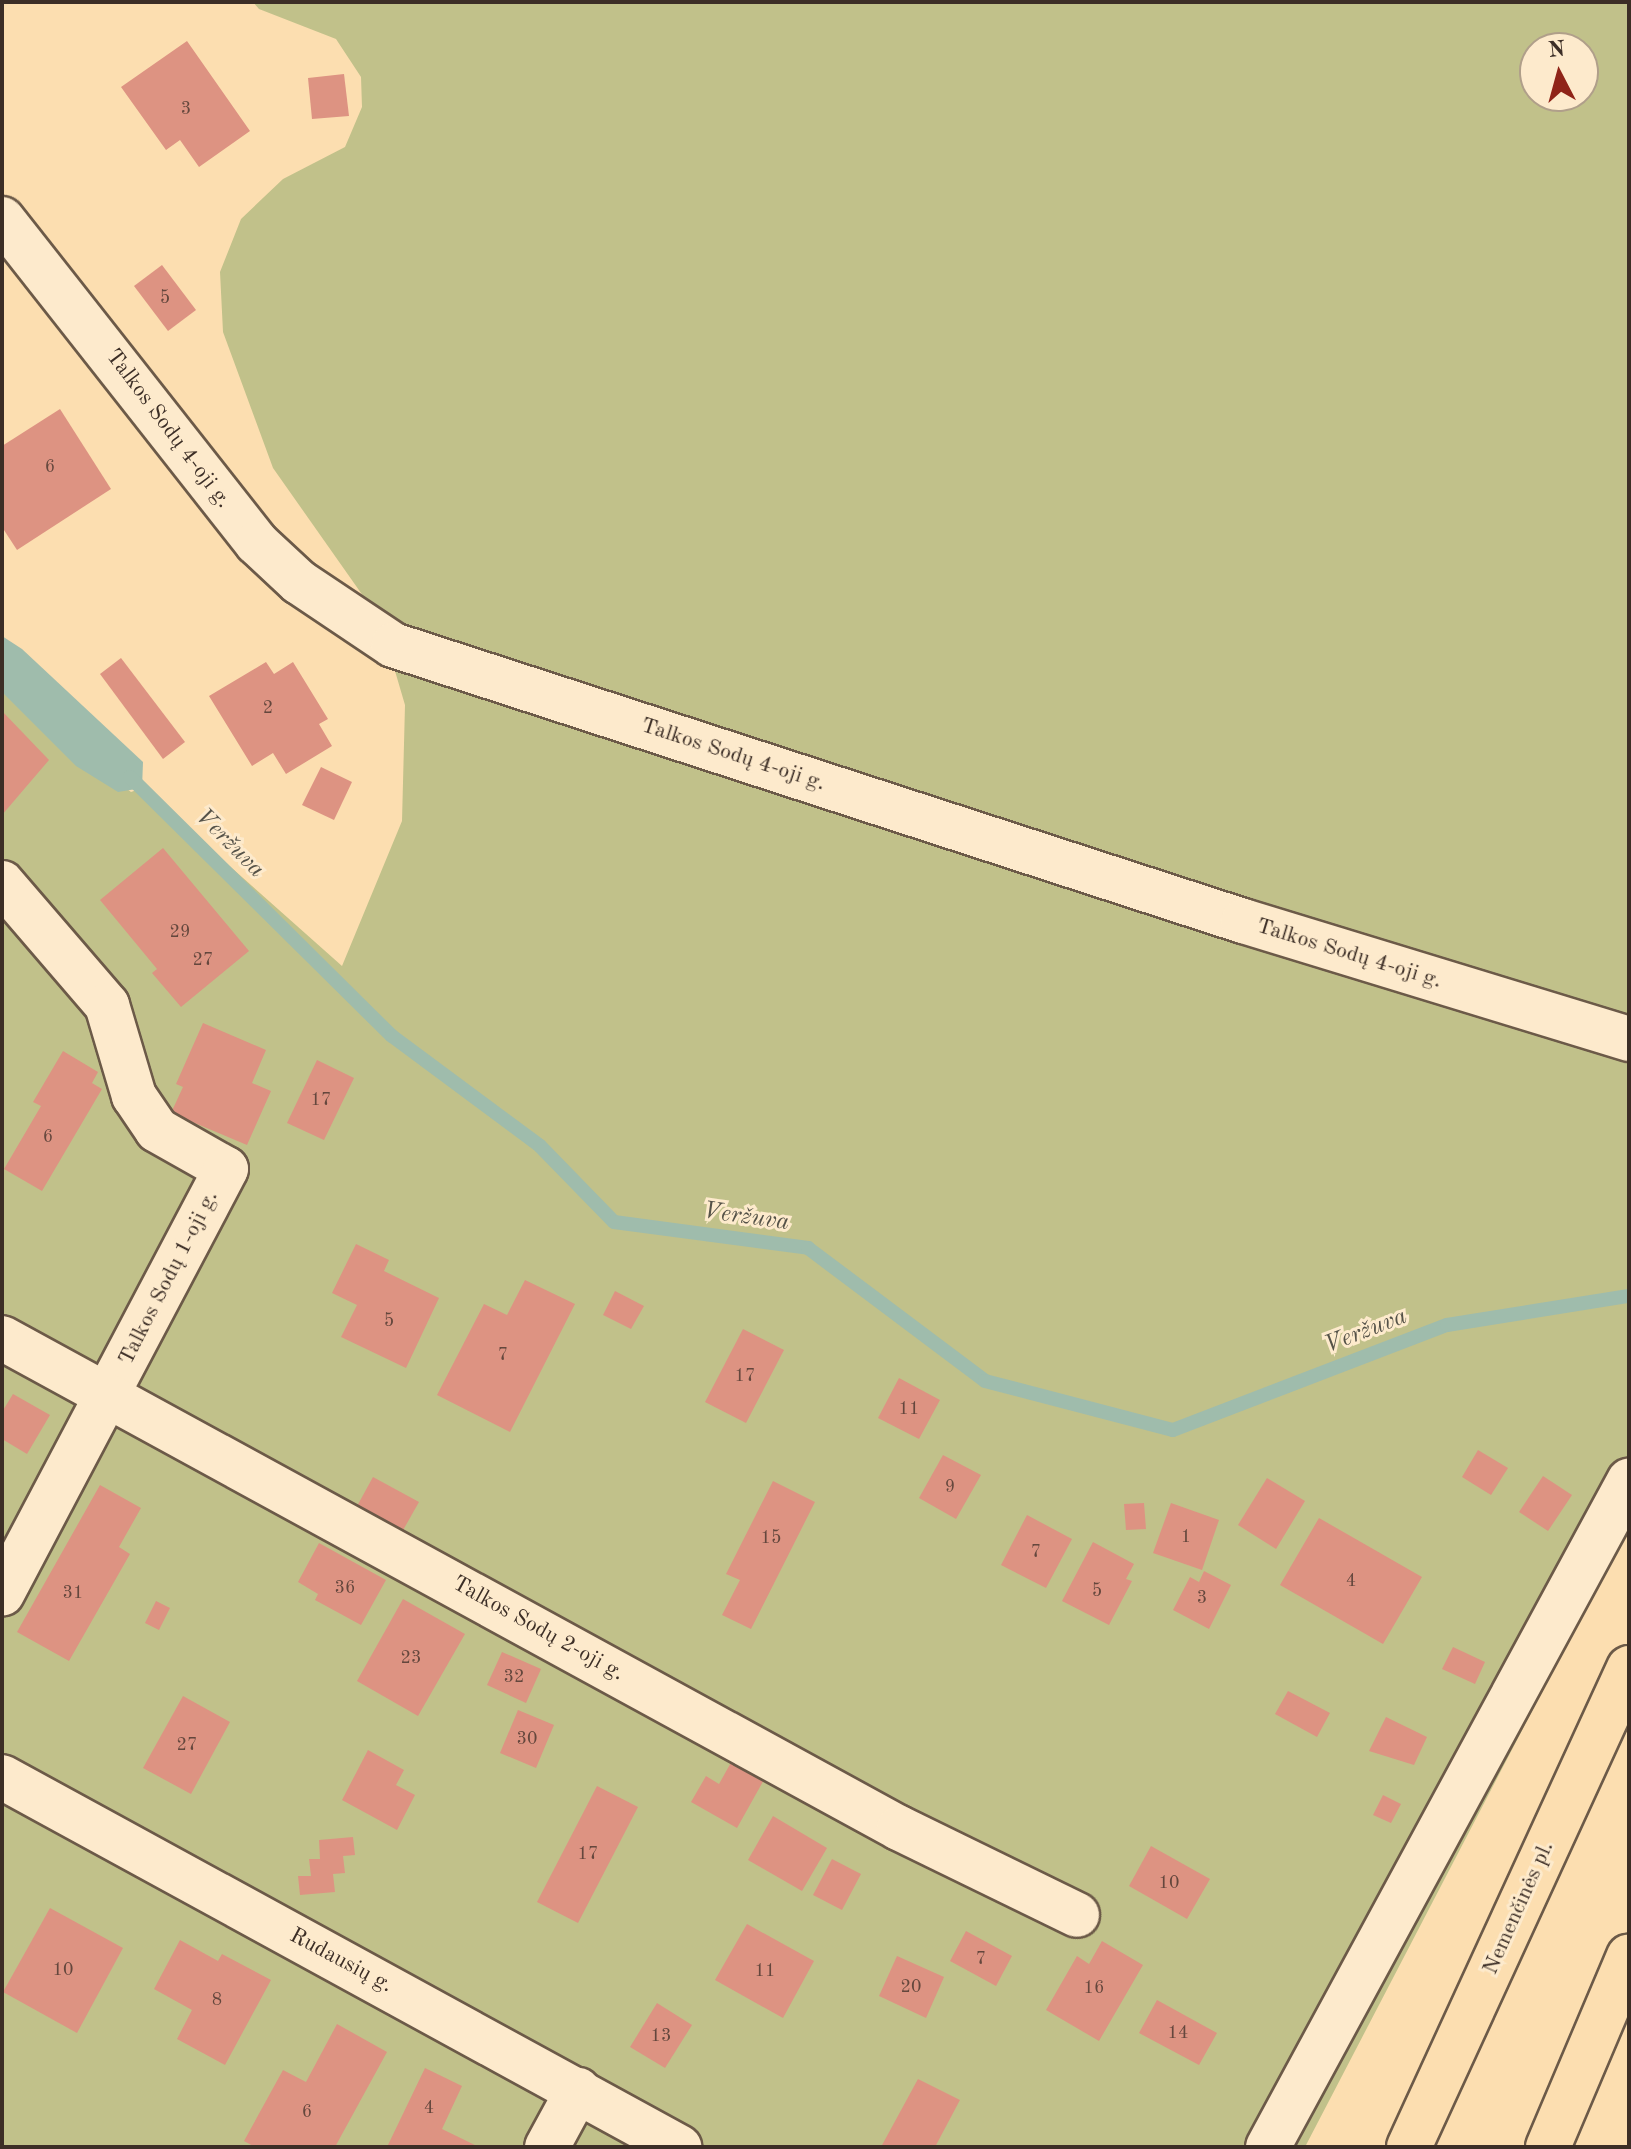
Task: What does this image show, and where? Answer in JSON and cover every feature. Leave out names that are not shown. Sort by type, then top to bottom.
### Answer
[{"type":"main road","name":"Nemenčinės pl.","points":[[1409,2147],[1629,1668]]},
{"type":"main road","points":[[1548,2147],[1629,1956]]},
{"type":"street","name":"Talkos Sodų 4-oji g.","points":[[2,219],[257,543],[299,582],[393,645],[1243,921],[1629,1039]]},
{"type":"street","name":"Talkos Sodų 1-oji g.","points":[[2,883],[107,1005],[120,1061],[134,1096],[157,1130],[226,1169],[2,1593]]},
{"type":"street","name":"Talkos Sodų 2-oji g.","points":[[2,1338],[110,1393],[899,1828],[1077,1915]]},
{"type":"street","points":[[1268,2147],[1629,1481]]},
{"type":"street","name":"Rudausių g.","points":[[2,1777],[679,2147]]},
{"type":"street","points":[[547,2147],[578,2090]]},
{"type":"green space","points":[[253,2],[1629,2],[1629,1525],[1305,2147],[2,2147],[2,692],[131,792],[142,788],[342,966],[402,821],[405,705],[380,620],[273,468],[223,332],[220,272],[241,219],[283,179],[345,147],[362,107],[361,77],[336,39],[259,9]]},
{"type":"shaded area","points":[[2,636],[22,649],[143,762],[142,788],[118,792],[76,766],[2,692]]},
{"type":"building","points":[[187,41],[250,131],[199,167],[180,140],[166,150],[121,87]]},
{"type":"building","points":[[344,74],[349,116],[312,119],[308,78]]},
{"type":"building","points":[[162,265],[196,310],[168,331],[134,286]]},
{"type":"building","points":[[60,409],[111,489],[17,550],[2,527],[2,446]]},
{"type":"building","points":[[121,658],[185,742],[163,759],[100,674]]},
{"type":"building","points":[[266,662],[274,674],[293,662],[328,719],[319,724],[332,746],[286,774],[273,753],[252,766],[209,696]]},
{"type":"building","points":[[2,711],[49,760],[2,815]]},
{"type":"building","points":[[321,767],[352,782],[334,820],[302,805]]},
{"type":"building","points":[[163,848],[249,951],[181,1007],[152,973],[157,969],[100,900]]},
{"type":"building","points":[[203,1023],[266,1050],[252,1083],[271,1091],[247,1145],[171,1113],[183,1087],[176,1084]]},
{"type":"building","points":[[63,1051],[98,1072],[92,1083],[102,1089],[42,1191],[4,1169],[41,1106],[33,1102]]},
{"type":"building","points":[[317,1060],[354,1078],[324,1140],[287,1123]]},
{"type":"building","points":[[356,1244],[389,1260],[384,1271],[439,1298],[406,1368],[341,1337],[357,1305],[332,1293]]},
{"type":"building","points":[[525,1280],[575,1304],[510,1432],[437,1395],[484,1304],[507,1315]]},
{"type":"building","points":[[615,1291],[644,1306],[631,1329],[603,1315]]},
{"type":"building","points":[[743,1329],[784,1350],[746,1423],[705,1402]]},
{"type":"building","points":[[899,1378],[940,1400],[919,1439],[878,1418]]},
{"type":"building","points":[[13,1394],[50,1415],[27,1454],[2,1439],[2,1412]]},
{"type":"building","points":[[1478,1450],[1508,1468],[1491,1495],[1462,1477]]},
{"type":"building","points":[[943,1455],[981,1475],[956,1519],[919,1498]]},
{"type":"building","points":[[1543,1476],[1572,1495],[1548,1531],[1519,1512]]},
{"type":"building","points":[[373,1477],[419,1502],[402,1532],[356,1508]]},
{"type":"building","points":[[1267,1478],[1305,1501],[1276,1549],[1238,1525]]},
{"type":"building","points":[[773,1481],[815,1502],[751,1629],[722,1615],[740,1580],[726,1574]]},
{"type":"building","points":[[100,1485],[141,1508],[119,1547],[130,1554],[69,1661],[17,1632]]},
{"type":"building","points":[[1144,1503],[1146,1529],[1126,1530],[1124,1504]]},
{"type":"building","points":[[1171,1503],[1219,1520],[1202,1570],[1153,1553]]},
{"type":"building","points":[[1027,1515],[1072,1539],[1046,1588],[1001,1565]]},
{"type":"building","points":[[1319,1518],[1422,1577],[1383,1644],[1280,1585]]},
{"type":"building","points":[[1093,1542],[1134,1564],[1126,1579],[1132,1581],[1109,1625],[1062,1601]]},
{"type":"building","points":[[319,1543],[386,1580],[361,1625],[315,1600],[318,1594],[298,1582]]},
{"type":"building","points":[[1204,1571],[1231,1585],[1209,1629],[1173,1610],[1190,1577],[1199,1582]]},
{"type":"building","points":[[403,1599],[465,1634],[418,1716],[357,1681]]},
{"type":"building","points":[[156,1601],[170,1608],[159,1630],[145,1623]]},
{"type":"building","points":[[1453,1647],[1485,1662],[1475,1684],[1442,1669]]},
{"type":"building","points":[[502,1652],[541,1669],[526,1703],[487,1685]]},
{"type":"building","points":[[1288,1691],[1330,1713],[1317,1737],[1275,1714]]},
{"type":"building","points":[[183,1696],[230,1722],[191,1794],[143,1768]]},
{"type":"building","points":[[518,1710],[554,1725],[536,1768],[500,1753]]},
{"type":"building","points":[[1386,1717],[1427,1737],[1414,1765],[1369,1751]]},
{"type":"building","points":[[368,1750],[404,1770],[396,1785],[415,1795],[397,1830],[342,1800]]},
{"type":"building","points":[[733,1759],[765,1778],[737,1828],[691,1802],[706,1776],[719,1784]]},
{"type":"building","points":[[597,1786],[638,1807],[578,1923],[537,1902]]},
{"type":"building","points":[[1383,1795],[1401,1804],[1391,1823],[1373,1815]]},
{"type":"building","points":[[773,1816],[827,1848],[802,1891],[748,1860]]},
{"type":"building","points":[[353,1837],[355,1855],[343,1856],[345,1873],[333,1874],[335,1892],[300,1895],[298,1876],[311,1876],[309,1859],[320,1859],[319,1840]]},
{"type":"building","points":[[1151,1846],[1210,1879],[1187,1919],[1129,1886]]},
{"type":"building","points":[[832,1859],[861,1874],[842,1910],[813,1895]]},
{"type":"building","points":[[50,1908],[123,1948],[77,2033],[3,1992]]},
{"type":"building","points":[[747,1924],[814,1961],[783,2018],[715,1980]]},
{"type":"building","points":[[966,1931],[1012,1956],[996,1986],[950,1961]]},
{"type":"building","points":[[180,1940],[218,1961],[222,1954],[271,1980],[225,2065],[177,2039],[192,2010],[154,1989]]},
{"type":"building","points":[[1102,1941],[1143,1965],[1099,2041],[1046,2010],[1077,1956],[1089,1964]]},
{"type":"building","points":[[897,1956],[944,1977],[926,2018],[879,1996]]},
{"type":"building","points":[[1157,2000],[1217,2033],[1199,2065],[1139,2033]]},
{"type":"building","points":[[657,2003],[692,2025],[665,2068],[630,2047]]},
{"type":"building","points":[[337,2024],[387,2052],[335,2147],[255,2147],[244,2141],[283,2070],[306,2082]]},
{"type":"building","points":[[425,2068],[462,2086],[442,2129],[479,2147],[387,2147]]},
{"type":"building","points":[[918,2079],[960,2100],[935,2147],[881,2147]]},
{"type":"waterway","name":"Veržuva","points":[[130,777],[392,1036],[540,1146],[614,1222],[808,1248],[985,1381],[1173,1430],[1447,1325],[1629,1296]]}]
